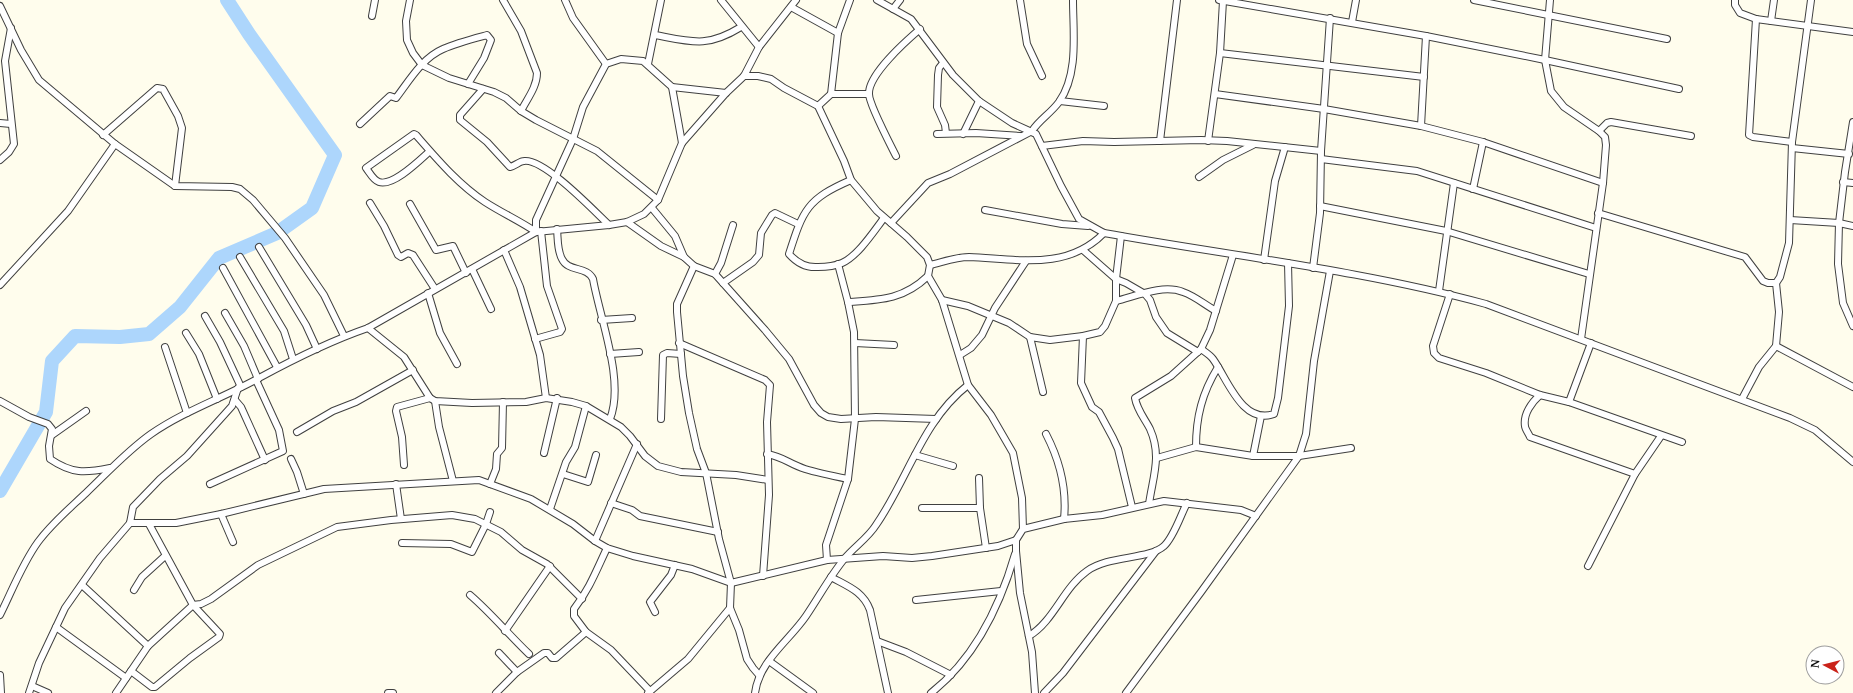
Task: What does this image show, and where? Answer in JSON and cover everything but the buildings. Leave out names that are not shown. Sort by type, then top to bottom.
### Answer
[{"type":"street","points":[[372,16],[375,0]]},
{"type":"street","points":[[410,0],[406,21],[407,40],[414,54],[422,65],[449,78],[484,89],[506,98],[521,111],[597,151],[658,200]]},
{"type":"street","points":[[503,0],[521,31],[537,73],[537,80],[521,111]]},
{"type":"street","points":[[648,64],[661,0]]},
{"type":"street","points":[[721,0],[759,47]]},
{"type":"street","points":[[0,615],[37,544],[55,520],[86,493],[110,468],[151,434],[187,413],[240,388],[294,359],[344,336],[368,328],[538,231],[627,222],[644,214],[652,208],[658,200],[682,143],[726,93],[744,76],[759,47],[796,0]]},
{"type":"street","points":[[818,106],[830,94],[838,33],[850,0]]},
{"type":"street","points":[[877,0],[911,19],[920,29],[943,63],[979,101],[1012,123],[1036,134],[1069,204],[1079,219],[1089,226],[1104,233],[1288,263],[1439,291],[1507,310],[1545,326],[1742,399],[1810,427],[1853,462]]},
{"type":"street","points":[[893,9],[900,0]]},
{"type":"street","points":[[1020,0],[1027,44],[1042,76]]},
{"type":"street","points":[[890,223],[928,183],[950,174],[1032,131],[1036,124],[1060,101],[1074,60],[1073,0]]},
{"type":"street","points":[[1160,141],[1178,0]]},
{"type":"street","points":[[1208,141],[1220,53],[1221,0],[1426,36],[1679,89]]},
{"type":"street","points":[[1352,22],[1356,0]]},
{"type":"street","points":[[1474,0],[1667,39]]},
{"type":"street","points":[[1550,0],[1545,60],[1551,91],[1564,107],[1600,131],[1605,137],[1606,145],[1603,183],[1581,339]]},
{"type":"street","points":[[1735,0],[1735,5],[1740,13],[1756,20],[1853,32]]},
{"type":"street","points":[[1771,21],[1774,0]]},
{"type":"street","points":[[1742,399],[1759,367],[1776,346],[1779,312],[1776,283],[1780,277],[1789,243],[1792,145],[1808,27],[1810,0]]},
{"type":"street","points":[[569,2],[573,18],[606,64]]},
{"type":"street","points":[[0,6],[21,50],[39,80],[103,135],[175,186],[232,187],[240,189],[253,200],[285,238],[324,295],[344,336]]},
{"type":"street","points":[[791,7],[838,33]]},
{"type":"street","points":[[1313,268],[1320,206],[1321,151],[1330,18]]},
{"type":"street","points":[[1756,20],[1749,135],[1792,145],[1849,154]]},
{"type":"street","points":[[655,35],[685,42],[707,41],[721,39],[742,27]]},
{"type":"street","points":[[0,160],[9,152],[14,144],[5,61],[11,28]]},
{"type":"street","points":[[896,156],[869,94],[871,82],[877,72],[920,29]]},
{"type":"street","points":[[360,124],[390,96],[396,98],[422,65],[442,49],[487,35],[492,40],[484,58],[468,84]]},
{"type":"street","points":[[1421,126],[1426,36]]},
{"type":"street","points":[[1220,53],[1328,64],[1424,77]]},
{"type":"street","points":[[535,339],[560,332],[562,329],[547,286],[536,220],[573,139],[583,107],[606,64],[621,59],[638,60],[648,64],[672,88],[682,143]]},
{"type":"street","points":[[943,63],[938,75],[937,107],[945,124],[946,133]]},
{"type":"street","points":[[744,76],[771,79],[784,88],[818,106],[844,161],[850,180],[884,218],[927,257],[930,265],[928,276],[942,300],[968,385],[991,415],[1013,453],[1022,498],[1023,529],[1016,540],[1016,551],[1020,593],[1034,668],[1035,693]]},
{"type":"street","points":[[103,135],[157,88],[163,89],[178,116],[182,128],[175,186]]},
{"type":"street","points":[[672,88],[726,93]]},
{"type":"street","points":[[484,89],[460,115],[460,120],[487,142],[508,165],[514,166],[524,161],[536,163],[556,176],[609,225]]},
{"type":"street","points":[[830,94],[869,94]]},
{"type":"street","points":[[1215,94],[1421,126],[1483,142],[1603,183]]},
{"type":"street","points":[[963,134],[979,101]]},
{"type":"street","points":[[1060,101],[1104,106]]},
{"type":"street","points":[[1600,131],[1607,123],[1611,122],[1691,136]]},
{"type":"street","points":[[1853,122],[1839,223],[1838,264],[1843,303],[1853,326]]},
{"type":"street","points":[[0,123],[11,124]]},
{"type":"street","points":[[937,134],[946,133],[1022,136]]},
{"type":"street","points":[[430,151],[400,175],[387,182],[380,182],[374,179],[366,168],[412,135],[416,135],[430,151],[444,168],[477,196],[538,231]]},
{"type":"street","points":[[1042,146],[1083,141],[1208,141],[1321,151]]},
{"type":"street","points":[[1472,189],[1483,142]]},
{"type":"street","points":[[0,285],[68,211],[115,144]]},
{"type":"street","points":[[1198,177],[1223,160],[1255,145]]},
{"type":"street","points":[[1264,260],[1275,181],[1285,147]]},
{"type":"street","points":[[1321,159],[1417,171],[1596,228]]},
{"type":"street","points":[[850,180],[817,197],[798,224],[789,254],[793,259],[806,266],[812,267],[838,264],[850,258],[884,218]]},
{"type":"street","points":[[1844,182],[1853,183]]},
{"type":"street","points":[[1439,291],[1446,231],[1454,183]]},
{"type":"street","points":[[370,203],[384,226],[398,255],[401,257],[408,253],[413,255],[435,289]]},
{"type":"street","points":[[410,204],[436,250],[453,246],[466,273]]},
{"type":"street","points":[[1320,206],[1446,231],[1589,274]]},
{"type":"street","points":[[652,208],[675,236],[684,256],[694,266],[715,274],[765,330],[789,359],[814,405],[828,417],[841,419],[876,417],[936,419]]},
{"type":"street","points":[[985,210],[1062,224],[1089,226]]},
{"type":"street","points":[[723,283],[753,262],[759,255],[761,233],[772,215],[775,213],[798,224]]},
{"type":"street","points":[[1598,213],[1745,256],[1762,281],[1768,284],[1776,283]]},
{"type":"street","points":[[1790,220],[1839,223],[1853,226]]},
{"type":"street","points":[[627,222],[661,246],[684,256]]},
{"type":"street","points":[[715,274],[721,263],[734,225]]},
{"type":"street","points":[[557,230],[559,249],[562,259],[566,265],[591,275],[610,354],[615,391],[610,419]]},
{"type":"street","points":[[930,265],[959,258],[1026,261],[1064,257],[1083,250],[1104,233]]},
{"type":"street","points":[[942,300],[968,306],[1009,323],[1030,337],[1050,340],[1083,336],[1100,332],[1105,326],[1116,301],[1116,280],[1121,236]]},
{"type":"street","points":[[259,247],[306,325],[317,349]]},
{"type":"street","points":[[504,250],[520,287],[540,355],[546,398]]},
{"type":"street","points":[[1083,250],[1116,280],[1126,283],[1145,294],[1150,300],[1156,317],[1167,333],[1211,357],[1236,398],[1248,409],[1261,416],[1274,414],[1277,406],[1289,306],[1288,263]]},
{"type":"street","points":[[1149,504],[1157,458],[1150,429],[1136,403],[1135,398],[1167,378],[1200,350],[1210,330],[1233,255]]},
{"type":"street","points":[[240,257],[284,331],[294,359]]},
{"type":"street","points":[[960,355],[966,352],[977,342],[987,328],[996,308],[1026,261]]},
{"type":"street","points":[[827,560],[826,545],[848,479],[856,419],[855,343],[848,302],[838,264]]},
{"type":"street","points":[[694,266],[677,304],[679,343],[689,413],[697,449],[706,473],[718,532],[731,582],[730,608],[739,630],[747,659],[752,668],[760,675]]},
{"type":"street","points":[[223,268],[277,368]]},
{"type":"street","points":[[472,270],[491,309]]},
{"type":"street","points":[[1126,693],[1300,456],[1306,434],[1313,368],[1330,271]]},
{"type":"street","points":[[848,302],[892,299],[912,288],[928,276]]},
{"type":"street","points":[[1116,301],[1159,290],[1177,290],[1192,296],[1216,311]]},
{"type":"street","points":[[428,293],[440,332],[457,364]]},
{"type":"street","points":[[1450,294],[1433,346],[1434,353],[1439,358],[1486,373],[1540,395],[1569,402],[1661,436],[1682,442]]},
{"type":"street","points":[[210,484],[281,453],[283,448],[279,430],[244,346],[224,313]]},
{"type":"street","points":[[29,693],[40,663],[65,608],[100,558],[130,523],[133,507],[160,479],[187,456],[232,406],[235,400],[240,388],[220,342],[205,316]]},
{"type":"street","points":[[601,320],[632,318]]},
{"type":"street","points":[[368,328],[404,357],[432,400],[453,482]]},
{"type":"street","points":[[186,333],[199,354],[217,399]]},
{"type":"street","points":[[1083,336],[1080,383],[1092,407],[1100,412],[1118,449],[1132,507]]},
{"type":"street","points":[[1030,337],[1043,392]]},
{"type":"street","points":[[1569,402],[1591,342]]},
{"type":"street","points":[[679,343],[765,380],[770,385],[767,422],[769,495],[763,576]]},
{"type":"street","points":[[855,343],[894,346]]},
{"type":"street","points":[[1776,346],[1853,387]]},
{"type":"street","points":[[165,347],[187,413]]},
{"type":"street","points":[[610,354],[639,352]]},
{"type":"street","points":[[661,419],[663,355],[667,353],[681,354]]},
{"type":"street","points":[[1196,447],[1197,415],[1211,378],[1218,367]]},
{"type":"street","points":[[297,432],[333,411],[356,402],[413,370]]},
{"type":"street","points":[[755,693],[760,675],[769,661],[805,617],[845,558],[876,526],[936,419],[958,393],[968,385]]},
{"type":"street","points":[[1540,395],[1532,401],[1527,413],[1525,426],[1530,437],[1635,474]]},
{"type":"street","points":[[404,465],[402,437],[396,411],[397,407],[400,405],[432,400],[472,403],[526,402],[546,398],[557,398],[586,406],[610,419],[621,427],[646,456],[658,466],[681,472],[736,475],[768,480]]},
{"type":"street","points":[[544,453],[557,398]]},
{"type":"street","points":[[235,400],[241,407],[265,460]]},
{"type":"street","points":[[0,401],[29,417],[48,424],[52,429],[49,446],[50,459],[60,466],[73,471],[88,472],[110,468]]},
{"type":"street","points":[[490,484],[496,469],[497,454],[502,448],[503,402]]},
{"type":"street","points":[[550,510],[566,462],[575,447],[586,406]]},
{"type":"street","points":[[52,435],[86,411]]},
{"type":"street","points":[[1253,456],[1261,416]]},
{"type":"street","points":[[1046,434],[1062,472],[1066,503],[1064,519]]},
{"type":"street","points":[[1588,566],[1635,474],[1661,436]]},
{"type":"street","points":[[595,541],[637,444]]},
{"type":"street","points":[[1157,458],[1196,447],[1253,456],[1300,456],[1350,448]]},
{"type":"street","points":[[767,454],[781,456],[795,465],[806,469],[848,479]]},
{"type":"street","points":[[562,474],[588,482],[596,455]]},
{"type":"street","points":[[915,455],[953,466]]},
{"type":"street","points":[[291,459],[304,494]]},
{"type":"street","points":[[978,478],[980,508],[986,548]]},
{"type":"street","points":[[130,523],[176,523],[221,514],[324,489],[480,480],[531,499],[573,524],[595,541],[607,548],[633,556],[675,565],[731,582],[763,576],[781,569],[827,560],[883,556],[912,558],[948,555],[986,548],[1016,540]]},
{"type":"street","points":[[396,484],[401,519]]},
{"type":"street","points":[[1023,529],[1064,519],[1102,515],[1164,501],[1241,510],[1256,516]]},
{"type":"street","points":[[611,503],[632,510],[640,516],[718,532]]},
{"type":"street","points":[[1044,693],[1063,673],[1156,551],[1165,545],[1187,503]]},
{"type":"street","points":[[922,508],[980,508]]},
{"type":"street","points":[[402,543],[451,544],[472,552],[486,524],[490,512]]},
{"type":"street","points":[[221,514],[233,542]]},
{"type":"street","points":[[116,693],[148,646],[193,604],[201,604],[211,599],[258,565],[337,527],[401,519],[452,516],[475,519],[502,532],[522,550],[550,566],[582,599]]},
{"type":"street","points":[[131,671],[152,687],[155,687],[190,658],[219,637],[219,631],[193,604],[165,556],[149,524]]},
{"type":"street","points":[[607,548],[590,586],[574,608],[573,614],[586,632],[611,650],[649,692],[688,659],[730,608]]},
{"type":"street","points":[[931,693],[952,675],[981,634],[1001,592],[1016,551]]},
{"type":"street","points":[[1029,636],[1038,630],[1074,584],[1087,571],[1102,562],[1156,551]]},
{"type":"street","points":[[134,590],[142,577],[165,556]]},
{"type":"street","points":[[655,612],[650,602],[671,575],[675,565]]},
{"type":"street","points":[[505,631],[550,566]]},
{"type":"street","points":[[831,577],[858,592],[866,599],[870,610],[888,693]]},
{"type":"street","points":[[82,585],[148,646]]},
{"type":"street","points":[[916,600],[1001,592]]},
{"type":"street","points":[[470,595],[489,611],[505,631],[529,654]]},
{"type":"street","points":[[56,627],[126,678]]},
{"type":"street","points":[[496,693],[517,672],[544,653],[548,653],[552,658],[556,658],[586,632]]},
{"type":"street","points":[[877,641],[906,652],[952,675]]},
{"type":"street","points":[[499,653],[517,672]]},
{"type":"street","points":[[769,661],[813,693]]},
{"type":"street","points":[[0,675],[1,693]]},
{"type":"street","points":[[32,686],[48,693]]},
{"type":"waterway","points":[[0,491],[46,412],[52,361],[75,336],[120,337],[149,334],[180,307],[219,258],[277,233],[312,208],[335,155],[249,34],[227,0]]}]
